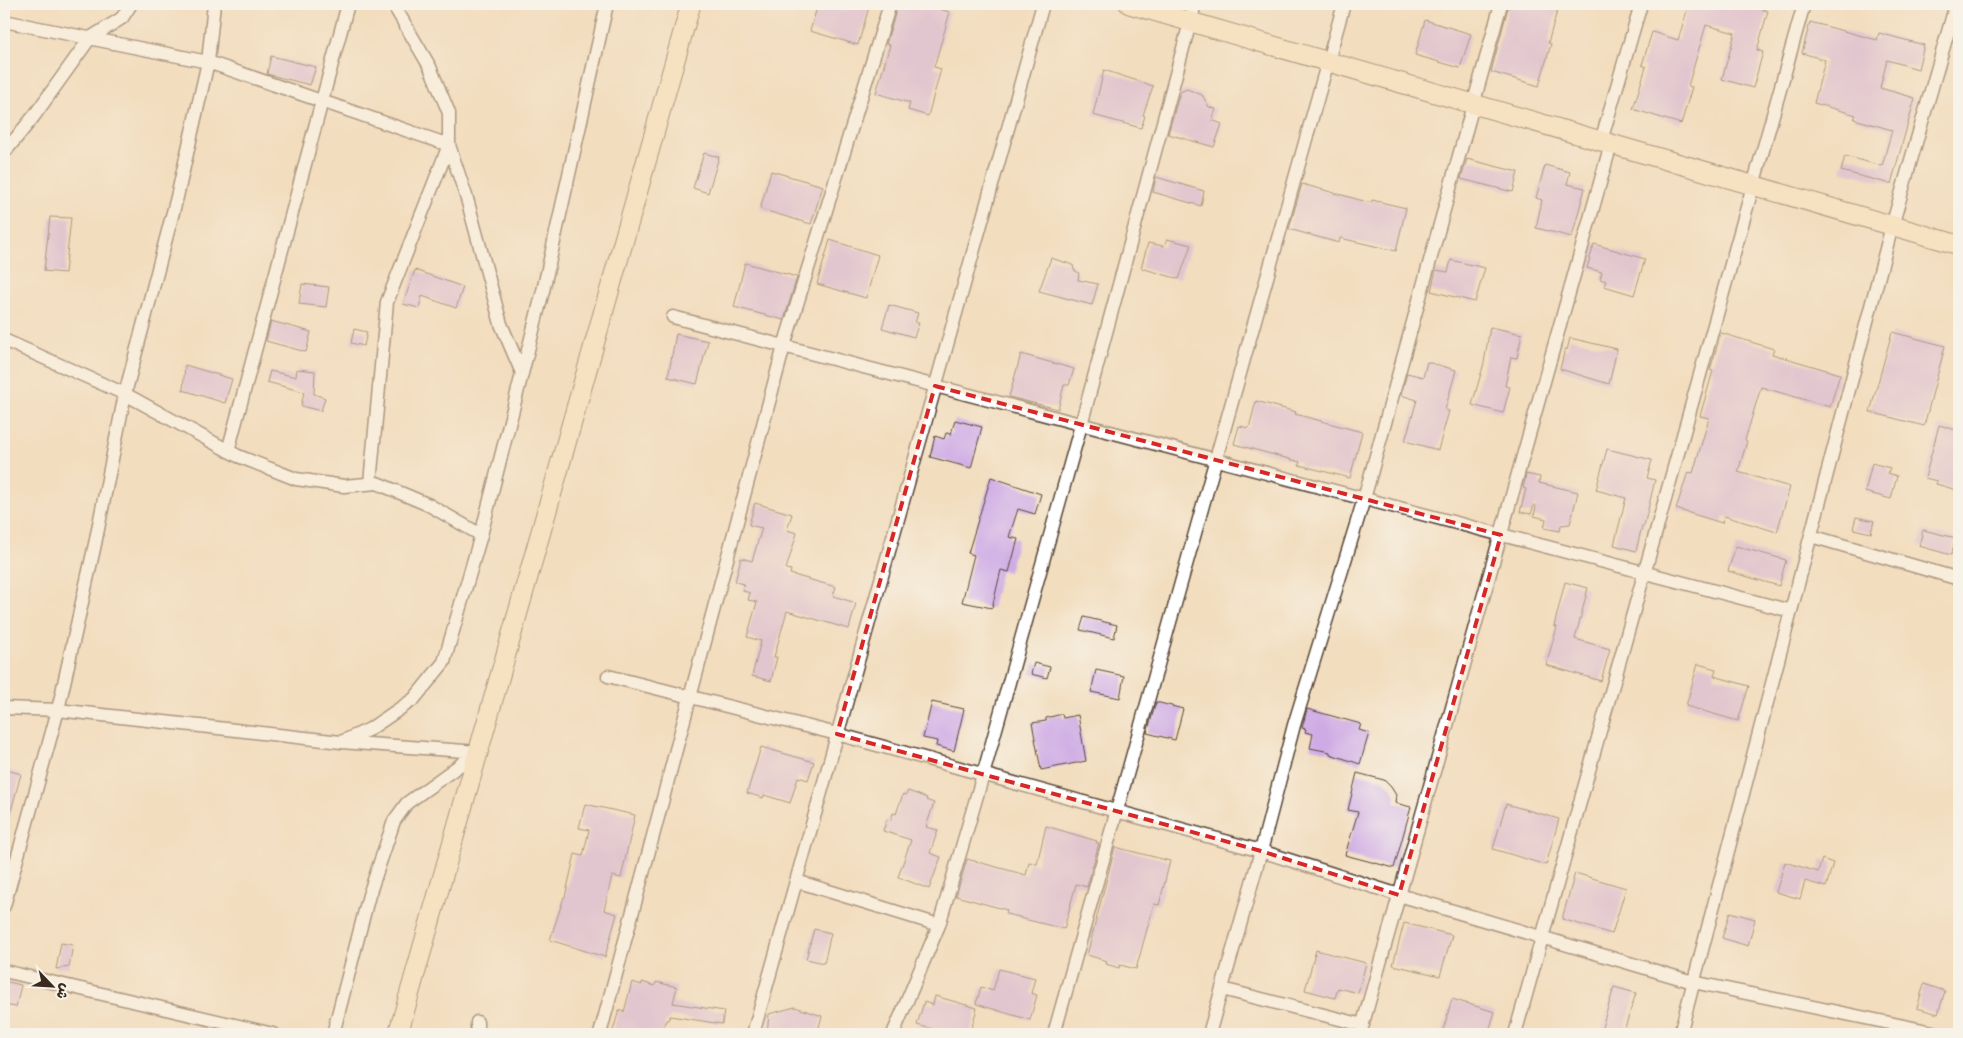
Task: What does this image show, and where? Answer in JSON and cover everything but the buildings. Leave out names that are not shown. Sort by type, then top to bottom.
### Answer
[{"type":"street","points":[[4,153],[34,116],[90,38],[122,18],[130,4]]},
{"type":"street","points":[[4,906],[58,710],[95,544],[125,394],[178,197],[208,62],[214,4]]},
{"type":"street","points":[[228,451],[348,4]]},
{"type":"street","points":[[393,4],[430,68],[449,113],[449,145],[468,199],[501,324],[522,373]]},
{"type":"street","points":[[340,742],[370,729],[414,698],[444,662],[481,535],[543,291],[607,4]]},
{"type":"street","points":[[398,1034],[691,4]]},
{"type":"street","points":[[600,1034],[784,346],[890,4]]},
{"type":"street","points":[[753,1034],[1043,4]]},
{"type":"street","points":[[1129,4],[1193,13],[1328,62],[1959,245]]},
{"type":"street","points":[[1054,1034],[1344,4]]},
{"type":"street","points":[[1209,1034],[1312,662],[1364,499],[1500,4]]},
{"type":"street","points":[[1222,989],[1361,1030],[1501,535],[1641,4]]},
{"type":"street","points":[[1515,1034],[1804,4]]},
{"type":"street","points":[[1680,1034],[1892,226],[1956,4]]},
{"type":"street","points":[[893,1034],[939,925],[984,774],[1193,13]]},
{"type":"street","points":[[4,21],[208,62],[449,145]]},
{"type":"street","points":[[370,483],[387,302],[449,145]]},
{"type":"street","points":[[673,317],[1791,611]]},
{"type":"street","points":[[4,340],[125,394],[228,451],[296,479],[344,486],[377,483],[429,505],[481,535]]},
{"type":"street","points":[[1810,536],[1959,579]]},
{"type":"street","points":[[608,676],[837,734],[1261,851],[1399,895],[1693,982],[1942,1034]]},
{"type":"street","points":[[4,708],[58,710],[340,742],[478,752]]},
{"type":"street","points":[[333,1034],[368,895],[394,821],[407,803],[478,752]]},
{"type":"street","points":[[796,881],[939,925]]},
{"type":"street","points":[[4,970],[273,1034]]},
{"type":"highlighted area","points":[[935,386],[1501,535],[1399,895],[1261,851],[837,734]]}]
